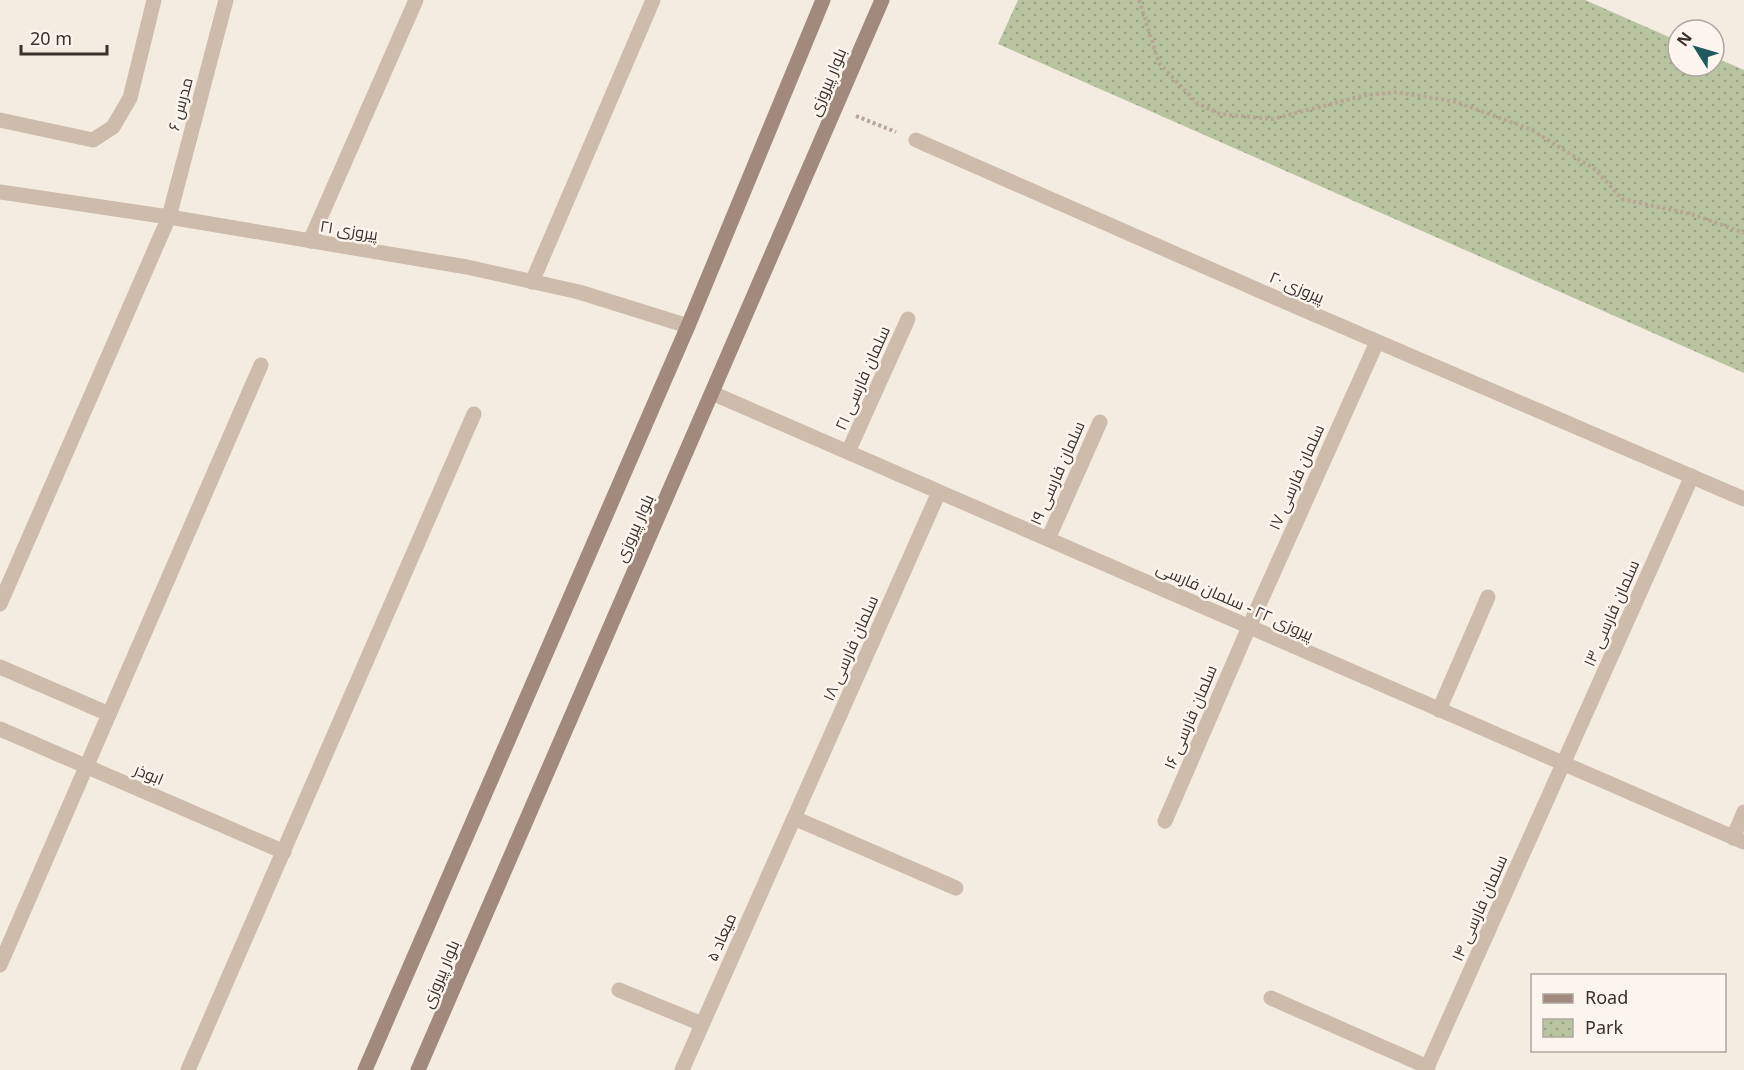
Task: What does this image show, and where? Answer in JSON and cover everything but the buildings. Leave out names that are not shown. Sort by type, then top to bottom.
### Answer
[{"type":"street","points":[[0,120],[93,140],[113,127],[130,98],[154,0]]},
{"type":"street","name":"مدرس ۶","points":[[0,604],[168,217],[226,0]]},
{"type":"street","points":[[309,241],[416,0]]},
{"type":"street","points":[[532,282],[653,0]]},
{"type":"street","name":"بلوار پیروزی","points":[[365,1070],[688,326],[823,0]]},
{"type":"street","name":"بلوار پیروزی","points":[[418,1070],[882,0]]},
{"type":"street","name":"پیروزی ۲۰","points":[[916,140],[1377,342],[1744,499]]},
{"type":"street","name":"پیروزی ۲۱","points":[[0,192],[168,217],[467,267],[579,292],[688,326]]},
{"type":"street","name":"سلمان فارسی ۲۱","points":[[848,452],[908,319]]},
{"type":"street","name":"سلمان فارسی ۱۷","points":[[1249,627],[1377,342]]},
{"type":"street","points":[[0,965],[261,365]]},
{"type":"street","name":"پیروزی ۲۲ - سلمان فارسی","points":[[712,393],[1738,840]]},
{"type":"street","points":[[188,1070],[474,414]]},
{"type":"street","name":"سلمان فارسی ۱۹","points":[[1048,539],[1100,422]]},
{"type":"street","name":"سلمان فارسی ۱۳","points":[[1564,764],[1692,476]]},
{"type":"street","name":"سلمان فارسی ۱۸","points":[[794,818],[939,492]]},
{"type":"street","points":[[1439,710],[1488,597]]},
{"type":"street","name":"سلمان فارسی ۱۶","points":[[1164,821],[1249,627]]},
{"type":"street","points":[[0,667],[109,714]]},
{"type":"street","name":"ابوذر","points":[[0,729],[284,852]]},
{"type":"street","name":"سلمان فارسی ۱۴","points":[[1427,1069],[1564,764]]},
{"type":"street","points":[[1738,840],[1744,812]]},
{"type":"street","points":[[794,818],[956,888]]},
{"type":"street","name":"میعاد ۵","points":[[682,1070],[794,818]]},
{"type":"street","points":[[618,990],[702,1024]]},
{"type":"street","points":[[1271,998],[1427,1069]]},
{"type":"path","points":[[1139,0],[1159,63],[1197,103],[1220,114],[1273,119],[1366,95],[1397,92],[1457,102],[1532,130],[1596,170],[1622,199],[1695,215],[1744,233]]},
{"type":"path","points":[[836,108],[916,140]]},
{"type":"green space","points":[[1018,0],[1585,0],[1666,36],[1666,78],[1726,78],[1726,62],[1744,70],[1744,373],[998,44]]}]
